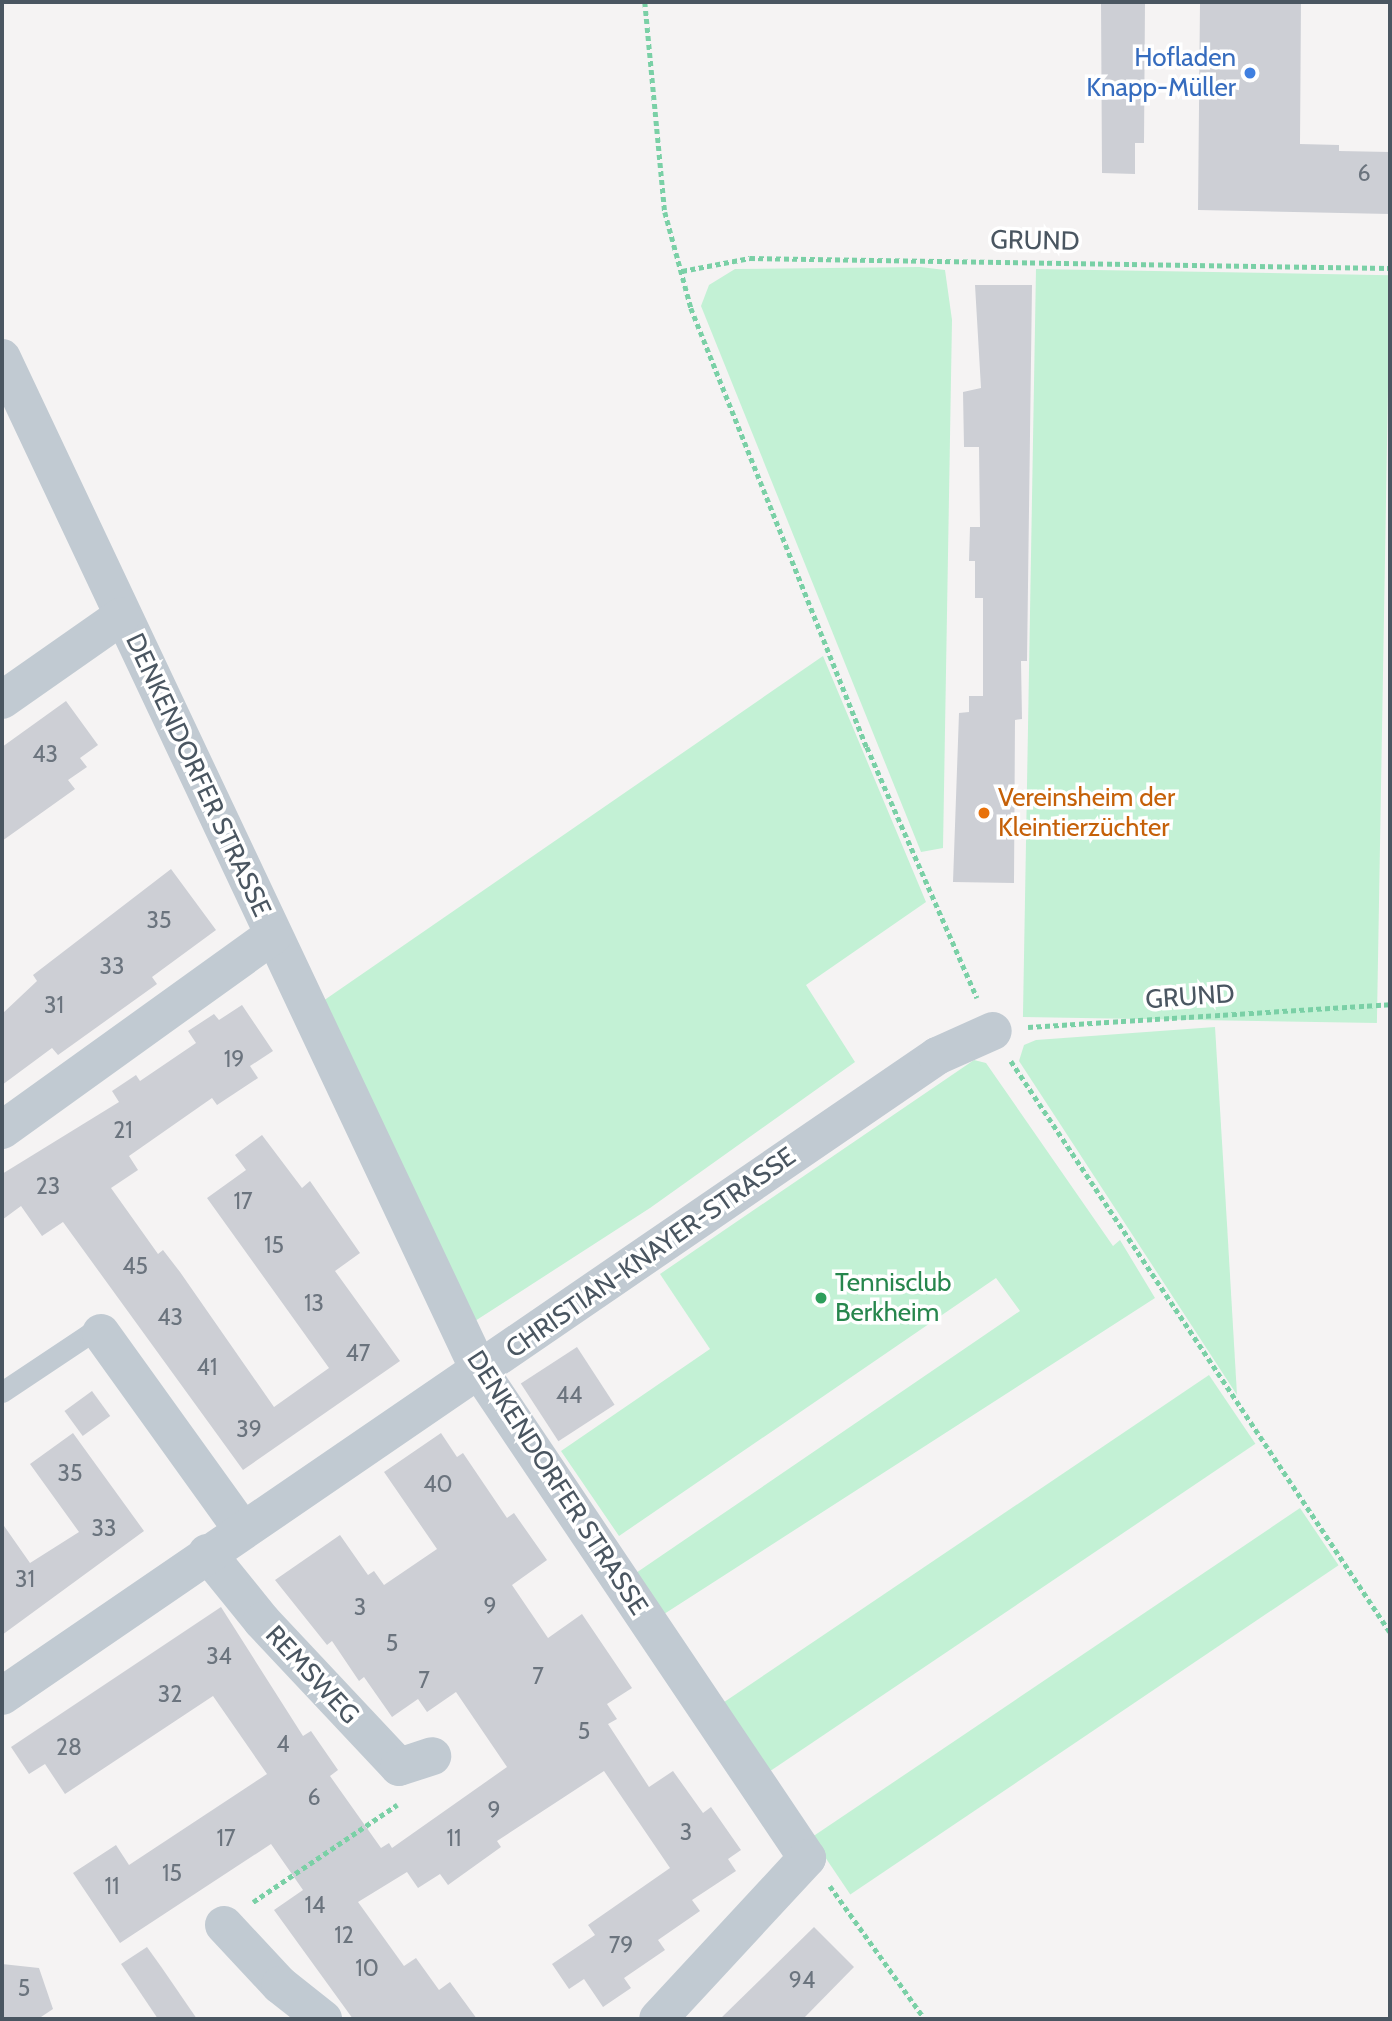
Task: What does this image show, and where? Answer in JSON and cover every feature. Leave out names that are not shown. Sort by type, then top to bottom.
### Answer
[{"type":"street","name":"DENKENDORFER STRASSE","points":[[2,358],[479,1370],[807,1858]]},
{"type":"street","name":"DENKENDORFER STRASSE","points":[[2,700],[122,616]]},
{"type":"street","name":"DENKENDORFER STRASSE","points":[[2,1130],[273,935]]},
{"type":"street","name":"CHRISTIAN-KNAYER-STRASSE","points":[[2,1696],[242,1529],[937,1056],[993,1031]]},
{"type":"street","points":[[101,1333],[242,1529]]},
{"type":"street","name":"REMSWEG","points":[[207,1553],[262,1621],[416,1761]]},
{"type":"street","points":[[658,2019],[807,1858]]},
{"type":"street","points":[[224,1925],[280,1985],[323,2019]]},
{"type":"lane","points":[[2,1392],[89,1334],[101,1333]]},
{"type":"path","points":[[645,2],[665,212],[707,352],[867,747],[993,1031],[1186,1333],[1390,1632]]},
{"type":"path","name":"GRUND","points":[[682,271],[750,258],[1390,268]]},
{"type":"path","name":"GRUND","points":[[993,1031],[1390,1004]]},
{"type":"path","points":[[224,1925],[396,1805],[416,1761]]},
{"type":"path","points":[[807,1858],[925,2019]]},
{"type":"green space","points":[[920,267],[945,270],[952,320],[943,848],[921,852],[701,306],[709,285],[735,269]]},
{"type":"green space","points":[[1036,269],[1390,275],[1377,1023],[1023,1017]]},
{"type":"green space","points":[[823,656],[926,902],[806,985],[855,1062],[650,1208],[475,1321],[323,1001]]},
{"type":"green space","points":[[1215,1027],[1237,1395],[1019,1061],[1024,1045],[1036,1040]]},
{"type":"green space","name":"Tennisclub Berkheim","points":[[974,1060],[986,1063],[1113,1246],[1120,1240],[1155,1298],[661,1616],[633,1575],[1020,1311],[996,1278],[619,1536],[561,1451],[710,1349],[660,1274]]},
{"type":"green space","points":[[1209,1375],[1255,1444],[769,1772],[722,1703]]},
{"type":"green space","points":[[1300,1508],[1339,1565],[850,1895],[812,1837]]},
{"type":"building","points":[[1101,2],[1145,2],[1144,143],[1135,143],[1135,174],[1102,173]]},
{"type":"building","name":"Hofladen Knapp-Müller","points":[[1200,2],[1301,2],[1300,144],[1339,145],[1339,151],[1390,152],[1390,214],[1198,210]]},
{"type":"building","points":[[975,285],[1032,285],[1027,661],[1021,661],[1022,719],[1015,720],[1014,883],[953,882],[959,713],[969,712],[969,696],[983,696],[983,598],[975,598],[975,561],[969,561],[970,527],[980,527],[979,447],[964,447],[963,392],[981,388]]},
{"type":"building","points":[[66,701],[98,745],[80,758],[87,767],[68,780],[75,789],[2,841],[2,747]]},
{"type":"building","points":[[171,869],[216,930],[152,977],[157,984],[58,1055],[52,1048],[2,1085],[2,1014],[37,981],[33,975]]},
{"type":"building","points":[[242,1005],[273,1051],[250,1066],[258,1078],[217,1105],[212,1098],[129,1156],[138,1170],[111,1188],[158,1254],[163,1250],[180,1272],[274,1407],[329,1368],[207,1198],[246,1170],[235,1155],[262,1135],[302,1188],[310,1181],[360,1253],[335,1271],[400,1361],[243,1470],[63,1222],[42,1236],[21,1206],[2,1220],[2,1174],[119,1102],[112,1091],[136,1075],[140,1081],[196,1043],[188,1031],[214,1014],[219,1020]]},
{"type":"building","points":[[577,1347],[615,1405],[558,1441],[521,1383]]},
{"type":"building","points":[[92,1391],[110,1416],[83,1436],[64,1411]]},
{"type":"building","points":[[73,1433],[144,1531],[2,1635],[2,1523],[30,1563],[79,1532],[30,1464]]},
{"type":"building","points":[[441,1433],[457,1457],[463,1453],[507,1518],[514,1513],[547,1560],[512,1585],[548,1638],[582,1614],[632,1688],[607,1704],[617,1719],[608,1724],[649,1787],[673,1771],[703,1813],[711,1807],[741,1850],[728,1859],[736,1871],[692,1900],[700,1911],[658,1940],[665,1950],[624,1978],[631,1988],[603,2007],[584,1979],[569,1989],[552,1964],[595,1935],[588,1925],[670,1868],[604,1771],[497,1841],[501,1847],[448,1885],[440,1874],[418,1888],[407,1872],[358,1902],[404,1966],[416,1958],[439,1990],[450,1982],[477,2019],[353,2019],[274,1910],[303,1890],[271,1844],[120,1943],[73,1873],[116,1845],[129,1865],[267,1774],[213,1696],[65,1794],[45,1764],[29,1774],[11,1747],[221,1607],[303,1736],[311,1731],[338,1770],[330,1776],[381,1848],[389,1843],[392,1848],[507,1767],[456,1692],[427,1712],[418,1699],[392,1717],[364,1677],[359,1681],[332,1641],[327,1645],[275,1580],[340,1535],[368,1575],[374,1571],[384,1585],[437,1549],[384,1472]]},
{"type":"building","points":[[814,1927],[854,1967],[803,2019],[720,2019]]},
{"type":"building","points":[[147,1947],[197,2019],[158,2019],[121,1964]]},
{"type":"building","points":[[2,1964],[39,1968],[53,2009],[38,2019],[2,2019]]},
{"type":"place","name":"Hofladen Knapp-Müller","points":[[1250,73]]},
{"type":"place","name":"Vereinsheim der Kleintierzüchter","points":[[984,813]]},
{"type":"place","name":"Tennisclub Berkheim","points":[[821,1298]]}]
